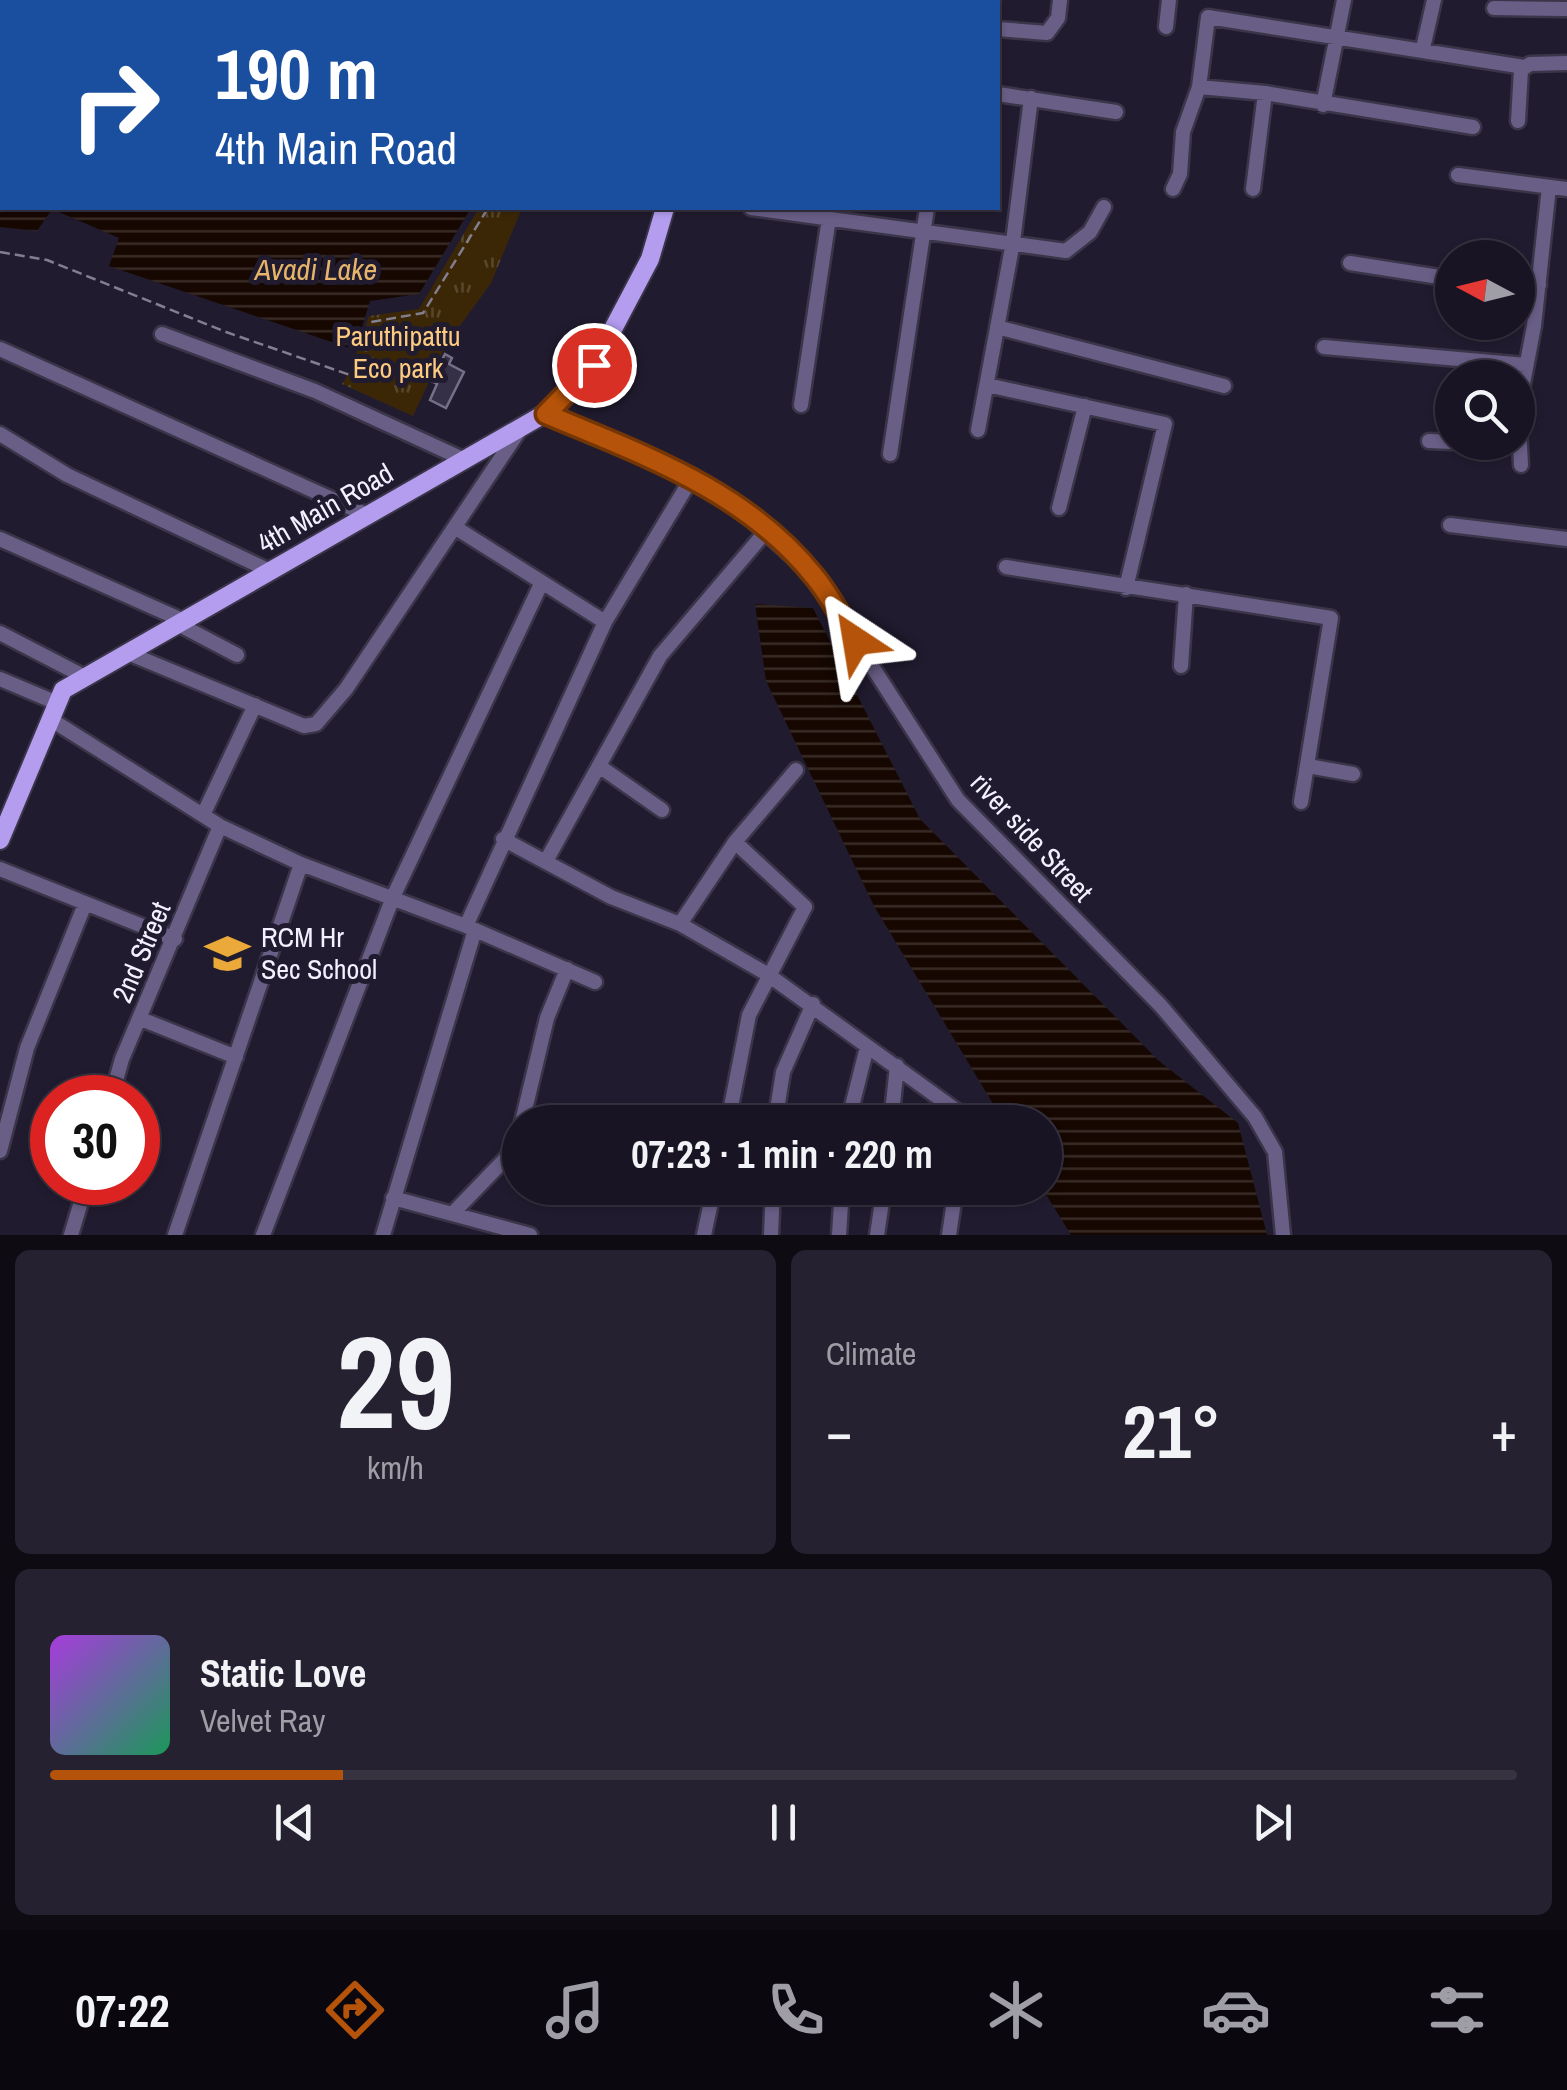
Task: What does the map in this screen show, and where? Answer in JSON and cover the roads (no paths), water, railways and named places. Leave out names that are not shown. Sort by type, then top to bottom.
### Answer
[{"type":"main road","name":"4th Main Road","points":[[0,840],[63,690],[546,414],[594,365],[650,259],[664,210]]},
{"type":"street","points":[[1000,29],[1047,32],[1058,18],[1060,0]]},
{"type":"street","points":[[1166,27],[1169,0]]},
{"type":"street","points":[[1324,104],[1344,0]]},
{"type":"street","points":[[1423,48],[1434,0]]},
{"type":"street","points":[[1494,8],[1567,9]]},
{"type":"street","points":[[1173,189],[1180,174],[1183,132],[1199,87],[1208,17],[1524,67],[1567,63]]},
{"type":"street","points":[[1518,121],[1519,74],[1524,67]]},
{"type":"street","points":[[1199,87],[1265,93],[1473,127]]},
{"type":"street","points":[[1252,189],[1265,93]]},
{"type":"street","points":[[1000,94],[1116,112]]},
{"type":"street","points":[[978,430],[1013,242],[1031,98]]},
{"type":"street","points":[[1458,175],[1567,189]]},
{"type":"street","points":[[1527,360],[1550,187]]},
{"type":"street","points":[[779,210],[1066,251],[1090,232],[1104,206]]},
{"type":"street","points":[[890,454],[927,210]]},
{"type":"street","points":[[801,406],[833,215]]},
{"type":"street","points":[[1350,263],[1435,276]]},
{"type":"street","points":[[1535,285],[1539,285]]},
{"type":"street","points":[[997,327],[1224,386]]},
{"type":"street","points":[[162,334],[315,391],[465,460]]},
{"type":"street","points":[[1324,347],[1478,360]]},
{"type":"street","points":[[0,349],[368,516]]},
{"type":"street","points":[[986,385],[1165,424],[1126,588]]},
{"type":"street","points":[[1059,508],[1085,406]]},
{"type":"street","name":"river side Street","points":[[546,414],[693,476],[767,530],[814,576],[958,800],[1160,1006],[1255,1117],[1275,1152],[1282,1235]]},
{"type":"street","points":[[128,653],[304,726],[316,724],[346,689],[522,427]]},
{"type":"street","points":[[0,434],[67,475],[270,571]]},
{"type":"street","points":[[1429,441],[1435,441]]},
{"type":"street","points":[[1520,460],[1521,465]]},
{"type":"street","points":[[383,1235],[470,929],[503,839],[605,622],[693,476]]},
{"type":"street","points":[[1450,525],[1567,539]]},
{"type":"street","points":[[456,528],[605,622]]},
{"type":"street","points":[[546,861],[660,656],[767,530]]},
{"type":"street","points":[[0,538],[181,622],[237,655]]},
{"type":"street","points":[[1006,567],[1332,618],[1301,802]]},
{"type":"street","points":[[263,1235],[393,898],[542,582]]},
{"type":"street","points":[[1181,666],[1186,594]]},
{"type":"street","points":[[0,633],[85,678]]},
{"type":"street","points":[[0,679],[54,711],[220,826],[300,864],[595,982]]},
{"type":"street","points":[[203,814],[255,706]]},
{"type":"street","points":[[599,766],[662,810]]},
{"type":"street","points":[[1308,766],[1353,774]]},
{"type":"street","points":[[680,924],[735,842],[796,770]]},
{"type":"street","name":"2nd Street","points":[[120,1075],[220,826]]},
{"type":"street","points":[[503,839],[611,897],[680,924],[767,974],[949,1105]]},
{"type":"street","points":[[731,1105],[749,1015],[805,907],[735,842]]},
{"type":"street","points":[[175,1235],[300,864]]},
{"type":"street","points":[[0,869],[175,939]]},
{"type":"street","points":[[0,1151],[27,1048],[85,904]]},
{"type":"street","points":[[526,1105],[548,1018],[567,969]]},
{"type":"street","points":[[778,1105],[783,1072],[813,1004]]},
{"type":"street","points":[[141,1018],[236,1056]]},
{"type":"street","points":[[852,1105],[867,1047]]},
{"type":"street","points":[[893,1105],[896,1066]]},
{"type":"street","points":[[454,1212],[502,1162]]},
{"type":"street","points":[[393,1198],[454,1212],[490,1229],[530,1235]]},
{"type":"street","points":[[71,1235],[80,1205]]},
{"type":"street","points":[[704,1235],[710,1205]]},
{"type":"street","points":[[771,1235],[772,1205]]},
{"type":"street","points":[[839,1235],[841,1205]]},
{"type":"street","points":[[877,1235],[881,1205]]},
{"type":"street","points":[[948,1235],[953,1205]]},
{"type":"water","name":"Avadi Lake","points":[[0,210],[51,210],[37,231],[0,227]]},
{"type":"water","name":"Avadi Lake","points":[[54,210],[470,210],[419,294],[370,301],[355,350],[109,266],[119,238]]},
{"type":"water","points":[[755,604],[813,608],[920,819],[1159,1061],[1238,1123],[1267,1235],[1071,1235],[1052,1205],[1062,1205],[1062,1105],[994,1105],[874,906],[766,681]]},
{"type":"place","name":"RCM Hr Sec School","points":[[228,953]]},
{"type":"park label","name":"Paruthipattu Eco park","points":[[398,352]]}]
